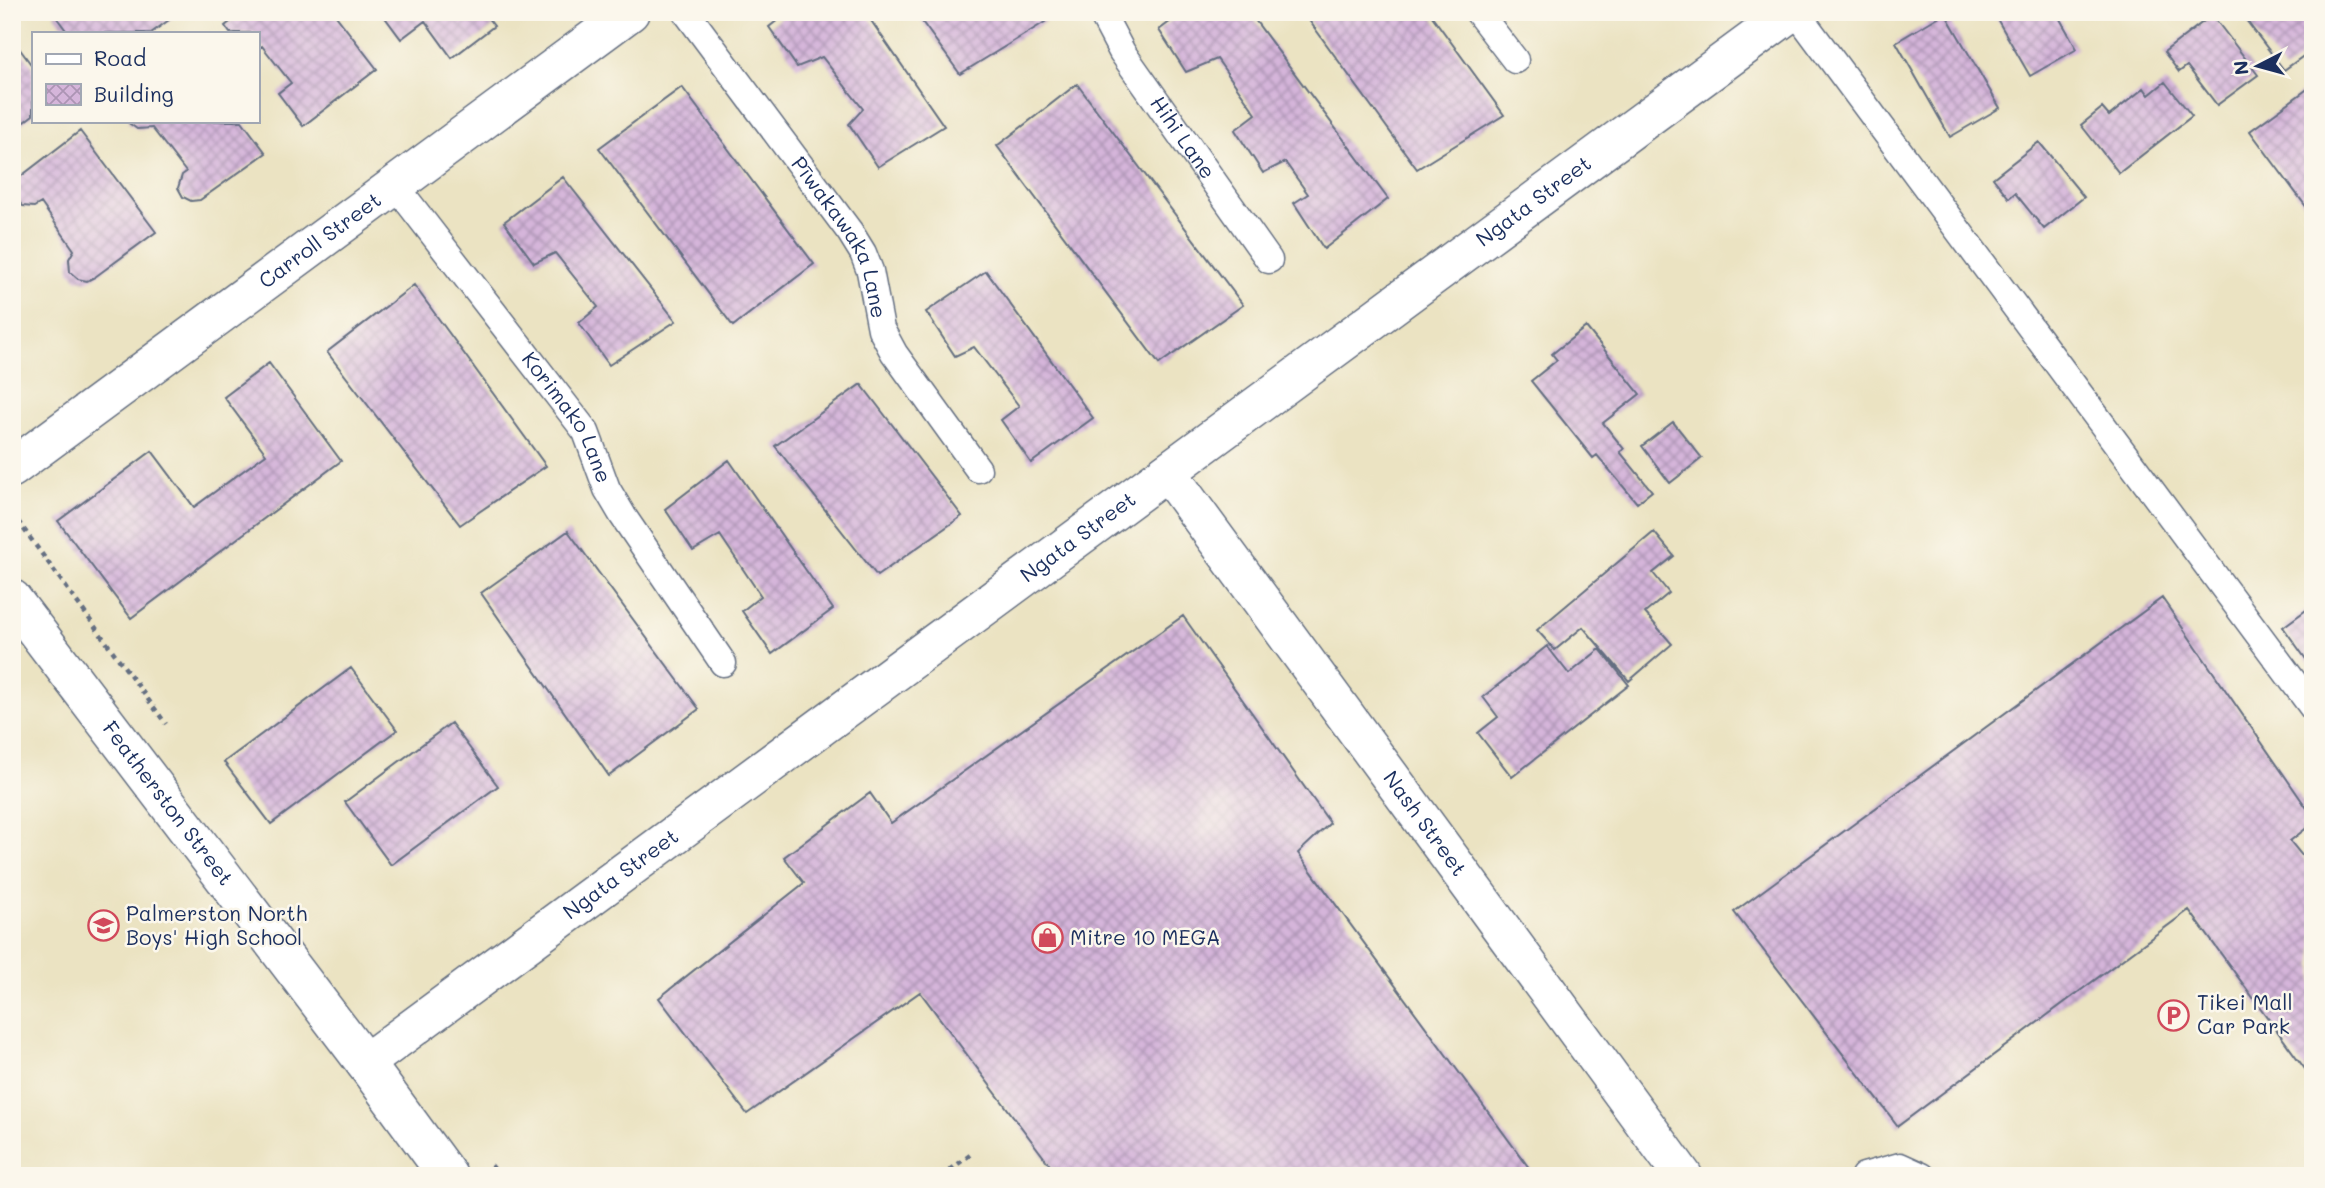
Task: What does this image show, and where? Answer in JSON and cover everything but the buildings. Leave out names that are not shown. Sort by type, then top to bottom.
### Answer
[{"type":"street","name":"Carroll Street","points":[[12,468],[630,12]]},
{"type":"street","name":"Ngata Street","points":[[365,1063],[1793,12]]},
{"type":"street","name":"Nash Street","points":[[1167,471],[1684,1176]]},
{"type":"street","name":"Featherston Street","points":[[12,599],[448,1176]]},
{"type":"lane","name":"Pīwakawaka Lane","points":[[686,12],[850,232],[870,271],[881,329],[894,353],[978,469]]},
{"type":"lane","name":"Hihi Lane","points":[[1101,12],[1122,52],[1269,260]]},
{"type":"lane","points":[[1478,12],[1515,60]]},
{"type":"lane","points":[[1793,12],[2313,708]]},
{"type":"lane","name":"Korimako Lane","points":[[395,185],[586,432],[607,489],[622,516],[723,663]]},
{"type":"lane","points":[[1864,1176],[1900,1166],[1922,1176]]},
{"type":"path","points":[[942,1176],[974,1152]]},
{"type":"place","name":"Palmerston North Boys' High School","points":[[103,926]]},
{"type":"place","name":"Mitre 10 MEGA","points":[[1047,938]]},
{"type":"place","name":"Tikei Mall Car Park","points":[[2174,1015]]}]
